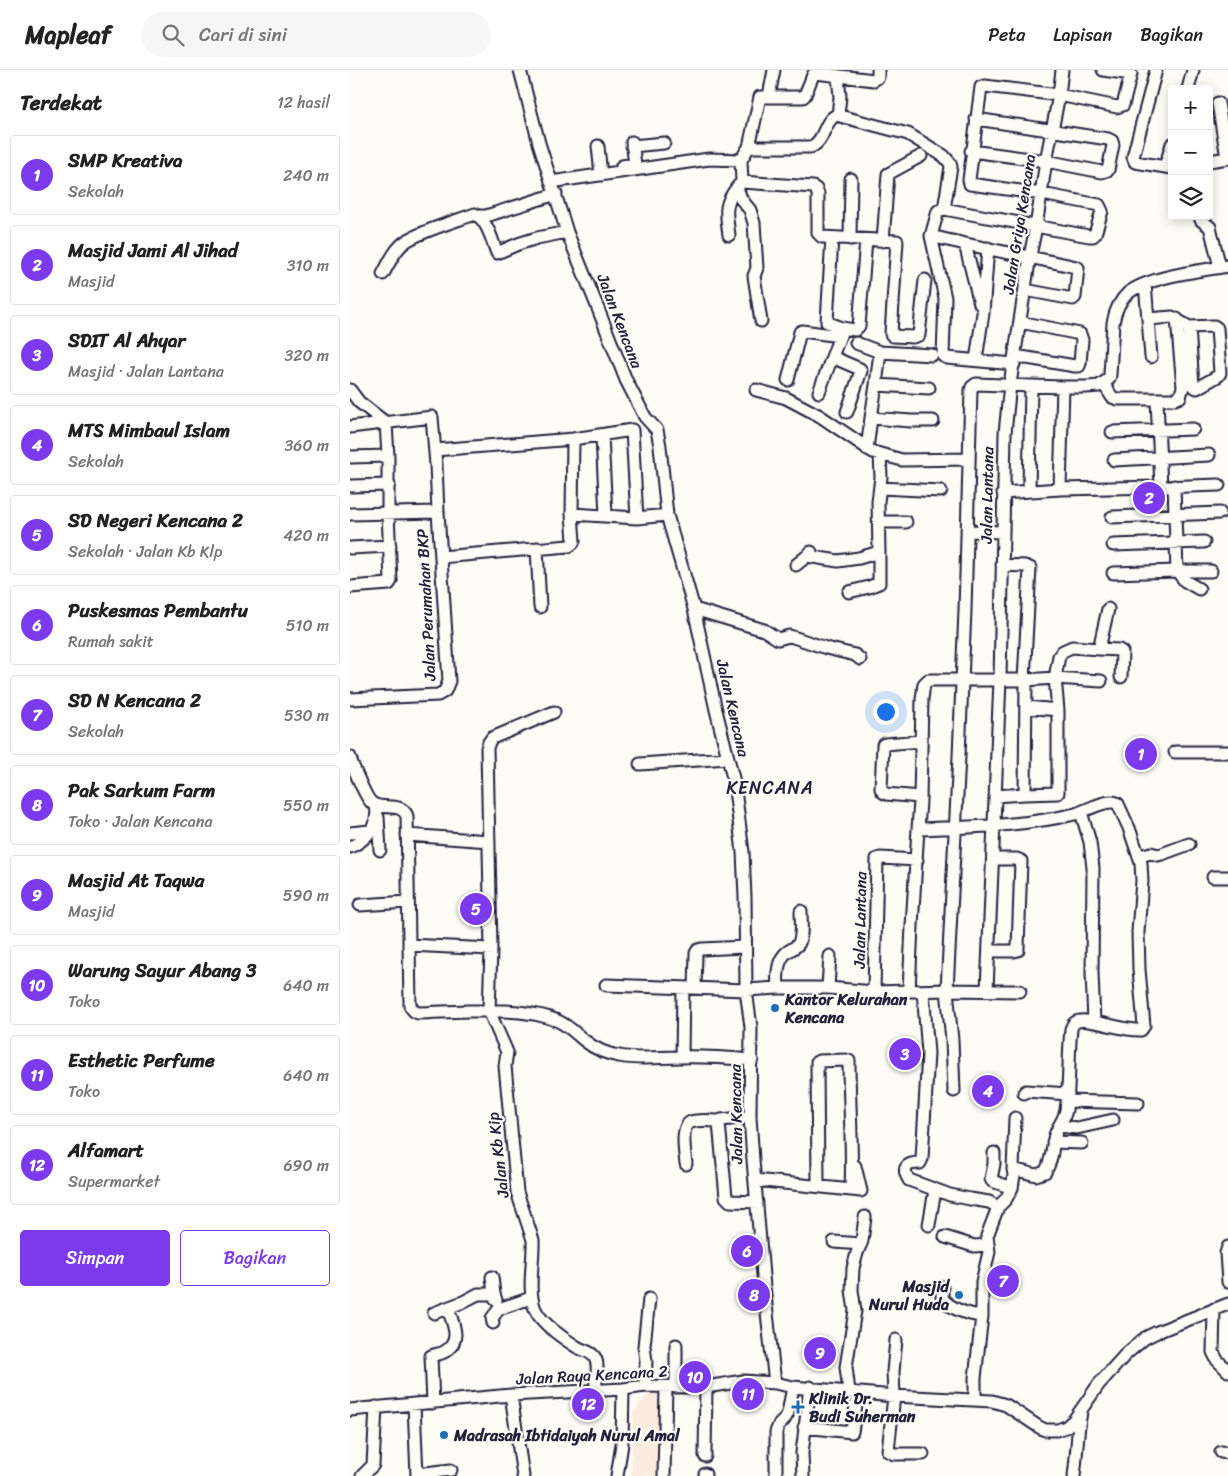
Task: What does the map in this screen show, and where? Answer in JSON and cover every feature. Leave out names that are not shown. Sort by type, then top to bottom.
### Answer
[{"type":"street","name":"Jalan Kencana","points":[[520,70],[539,143],[567,232],[626,380],[645,417],[657,430],[667,515],[694,609],[736,797],[746,897],[746,990],[751,1027],[752,1060],[750,1118],[764,1287],[775,1383]]},
{"type":"street","points":[[769,96],[774,70]]},
{"type":"street","points":[[762,321],[754,276],[757,268],[754,223],[750,210],[741,199],[740,182],[741,160],[750,147],[759,97],[803,97],[814,74],[874,80],[878,77],[878,70]]},
{"type":"street","name":"Jalan Griya Kencana","points":[[1010,384],[1062,70]]},
{"type":"street","points":[[1020,322],[1080,334],[1082,340],[1079,366],[1014,360],[945,358],[943,354],[945,298],[930,236],[938,211],[944,209],[1093,236],[1102,211],[1099,205],[1042,194],[970,184],[968,180],[980,89],[982,86],[1120,106],[1123,104],[1131,74],[1103,70]]},
{"type":"street","points":[[1156,70],[1133,161],[1168,167]]},
{"type":"street","points":[[1189,85],[1193,70]]},
{"type":"street","points":[[838,76],[840,97],[838,114]]},
{"type":"street","points":[[1213,160],[1227,158],[1218,103]]},
{"type":"street","points":[[750,147],[811,148],[819,142],[831,118],[838,114],[859,122],[908,134],[944,156],[950,163],[951,167],[944,209]]},
{"type":"street","points":[[971,151],[1046,161],[1105,172],[1108,170],[1113,145],[1110,140],[976,119]]},
{"type":"street","points":[[551,182],[635,164],[632,144],[664,143]]},
{"type":"street","points":[[598,146],[601,172]]},
{"type":"street","points":[[883,241],[888,174],[921,156]]},
{"type":"street","points":[[601,172],[709,159],[741,160]]},
{"type":"street","points":[[850,239],[851,179]]},
{"type":"street","points":[[730,235],[726,214],[727,204],[740,182]]},
{"type":"street","points":[[740,182],[813,186],[818,194],[817,230],[818,235],[822,238],[897,241],[891,334],[893,336],[913,337],[919,334],[925,280]]},
{"type":"street","points":[[383,274],[397,250],[405,242],[475,214],[486,216],[556,194]]},
{"type":"street","points":[[478,216],[486,227],[497,253],[518,244],[567,232]]},
{"type":"street","points":[[1010,384],[1063,387],[1099,386],[1109,379],[1111,371],[1112,323],[1117,307],[1128,294],[1145,284],[1224,266],[1210,227],[1201,220]]},
{"type":"street","points":[[930,236],[1030,256],[1078,268],[1075,298],[1073,299],[1025,290]]},
{"type":"street","points":[[832,238],[827,320],[829,324],[841,332]]},
{"type":"street","points":[[788,380],[800,332],[841,332],[855,330],[859,326],[866,240]]},
{"type":"street","points":[[965,244],[983,313]]},
{"type":"street","points":[[976,360],[983,313],[988,248]]},
{"type":"street","points":[[1145,284],[1151,357]]},
{"type":"street","points":[[1148,320],[1169,317],[1177,319],[1189,327],[1214,326],[1217,328],[1220,373],[1197,388],[1193,386],[1189,327]]},
{"type":"street","points":[[1103,383],[1112,397],[1117,400],[1178,398],[1182,394],[1183,389],[1177,319]]},
{"type":"street","points":[[819,392],[841,332]]},
{"type":"street","points":[[856,343],[880,352],[932,356]]},
{"type":"street","points":[[867,448],[880,352]]},
{"type":"street","points":[[832,357],[862,371],[847,412]]},
{"type":"street","name":"Jalan Lantana","points":[[954,1091],[952,1040],[946,990],[959,756],[971,390],[976,384],[1010,384],[1005,433],[1000,680],[987,990]]},
{"type":"street","points":[[876,385],[929,388]]},
{"type":"street","points":[[1029,491],[1031,386]]},
{"type":"street","points":[[1060,489],[1063,387]]},
{"type":"street","points":[[350,390],[355,402],[386,423]]},
{"type":"street","name":"Jalan Lantana","points":[[756,390],[786,398],[800,405],[820,416],[867,448],[880,454],[910,460],[969,459]]},
{"type":"street","points":[[1157,400],[1161,486]]},
{"type":"street","name":"Jalan Perumahan BKP","points":[[350,699],[438,695],[445,691],[449,681],[432,417],[386,423]]},
{"type":"street","points":[[871,418],[910,421],[933,420]]},
{"type":"street","points":[[350,427],[386,423]]},
{"type":"street","points":[[350,587],[390,583],[386,423]]},
{"type":"street","points":[[1112,432],[1193,429]]},
{"type":"street","points":[[435,450],[573,439],[632,430],[637,518]]},
{"type":"street","points":[[602,436],[606,515]]},
{"type":"street","points":[[441,557],[570,546],[573,544],[573,439]]},
{"type":"street","points":[[849,592],[869,587],[879,582],[880,454]]},
{"type":"street","points":[[1114,460],[1209,455]]},
{"type":"street","points":[[350,456],[388,456]]},
{"type":"street","points":[[350,486],[388,485]]},
{"type":"street","points":[[1003,493],[1060,489],[1219,485]]},
{"type":"street","points":[[1174,486],[1177,571],[1185,581],[1199,589]]},
{"type":"street","points":[[880,488],[941,491]]},
{"type":"street","points":[[350,514],[438,512]]},
{"type":"street","points":[[1112,517],[1220,513]]},
{"type":"street","points":[[572,514],[637,518],[667,515]]},
{"type":"street","points":[[878,522],[906,522]]},
{"type":"street","points":[[967,531],[1003,532]]},
{"type":"street","points":[[1113,545],[1204,542]]},
{"type":"street","points":[[350,548],[390,546]]},
{"type":"street","points":[[536,548],[540,607]]},
{"type":"street","points":[[796,566],[810,553],[838,562],[879,552]]},
{"type":"street","points":[[1002,565],[1030,568],[1025,680],[1025,794]]},
{"type":"street","points":[[1113,573],[1211,570]]},
{"type":"street","points":[[694,609],[764,630],[778,639],[789,636],[855,655],[860,659]]},
{"type":"street","points":[[1099,649],[1108,609]]},
{"type":"street","points":[[995,796],[1058,793],[1058,710],[1055,678],[1063,651],[1075,647],[1119,650],[1122,652],[1121,678]]},
{"type":"street","points":[[910,991],[924,684],[928,680],[1025,680],[1055,678],[1101,681]]},
{"type":"street","points":[[1026,707],[1058,710]]},
{"type":"street","points":[[489,1011],[491,949],[487,748],[492,738],[554,712]]},
{"type":"street","points":[[920,797],[886,794],[881,789],[883,745],[921,741]]},
{"type":"street","points":[[1175,752],[1228,752]]},
{"type":"street","points":[[350,757],[370,802],[377,810],[380,850]]},
{"type":"street","points":[[640,764],[728,758]]},
{"type":"street","points":[[918,829],[1037,822],[1081,812],[1111,801],[1116,802],[1124,817],[1139,856],[1142,872],[1138,932],[1144,1026],[1141,1030],[1133,1031],[1094,1022],[1078,1021],[1074,1023],[1071,1029],[1067,1097],[1063,1120],[1058,1126],[1049,1165],[1045,1172],[1036,1175],[1013,1169]]},
{"type":"street","points":[[377,810],[401,809],[407,816],[410,1006],[414,1012],[489,1011],[526,1013],[546,1017],[568,1026],[586,1043],[596,1049],[629,1058],[682,1057],[752,1060]]},
{"type":"street","points":[[350,848],[364,839],[370,831],[377,810]]},
{"type":"street","points":[[1081,812],[1090,842],[1093,868],[1092,973],[1094,1022]]},
{"type":"street","points":[[350,833],[370,831]]},
{"type":"street","points":[[407,835],[489,841]]},
{"type":"street","points":[[1139,856],[1150,853],[1158,855],[1189,844]]},
{"type":"street","name":"Jalan Lantana","points":[[874,992],[877,859],[916,860]]},
{"type":"street","points":[[989,951],[1018,950],[1021,862],[1018,859],[993,859]]},
{"type":"street","points":[[1213,878],[1228,877]]},
{"type":"street","points":[[360,905],[408,902]]},
{"type":"street","points":[[778,988],[778,975],[782,958],[800,940],[801,911]]},
{"type":"street","points":[[409,945],[491,949]]},
{"type":"street","points":[[695,987],[696,953],[698,950],[745,947]]},
{"type":"street","points":[[828,988],[830,956]]},
{"type":"street","points":[[606,985],[746,990],[828,988],[874,992],[923,990],[1020,991]]},
{"type":"street","points":[[682,1057],[683,988]]},
{"type":"street","points":[[923,990],[928,1053],[922,1159],[921,1162],[908,1164],[906,1172],[909,1180],[935,1190],[970,1200],[989,1202],[998,1207]]},
{"type":"street","name":"Jalan Kb Kip","points":[[489,1011],[507,1052],[505,1066],[515,1181],[520,1203],[533,1240],[532,1298]]},
{"type":"street","points":[[755,1180],[862,1191],[852,1156],[849,1061],[817,1062],[818,1186]]},
{"type":"street","points":[[1024,1092],[1041,1091],[1067,1097],[1138,1103]]},
{"type":"street","points":[[686,1164],[684,1133],[689,1122],[750,1118]]},
{"type":"street","points":[[975,1399],[975,1378],[982,1316],[982,1282],[989,1257],[988,1232],[998,1207],[1006,1199],[1012,1188],[1015,1118]]},
{"type":"street","points":[[1058,1126],[1077,1128],[1112,1120]]},
{"type":"street","points":[[720,1121],[726,1198],[730,1201],[756,1202]]},
{"type":"street","points":[[1054,1142],[1082,1143]]},
{"type":"street","points":[[994,1153],[992,1181],[1012,1188]]},
{"type":"street","points":[[929,1226],[935,1190]]},
{"type":"street","points":[[804,1427],[852,1432],[854,1392],[846,1367],[855,1311],[852,1290],[853,1268],[856,1253],[862,1244],[865,1217]]},
{"type":"street","points":[[945,1237],[956,1242],[974,1246],[988,1245]]},
{"type":"street","points":[[834,1242],[862,1244]]},
{"type":"street","points":[[1228,1247],[1226,1253],[1228,1282]]},
{"type":"street","points":[[492,1277],[494,1294],[500,1309]]},
{"type":"street","points":[[942,1287],[942,1298],[947,1303],[966,1313],[982,1316]]},
{"type":"street","points":[[434,1313],[478,1294],[494,1294]]},
{"type":"street","points":[[493,1323],[492,1318],[500,1309],[532,1298],[535,1310],[547,1325],[579,1349],[589,1352],[594,1356],[596,1363],[595,1390]]},
{"type":"street","points":[[645,1386],[646,1361],[644,1346],[649,1299]]},
{"type":"street","name":"Jalan Raya Kencana 2","points":[[350,1410],[511,1395],[623,1389],[645,1386],[706,1387],[743,1381],[894,1396],[992,1401],[1006,1405],[1031,1424],[1045,1430],[1057,1430],[1066,1427],[1081,1410],[1099,1384],[1126,1354],[1145,1338],[1228,1304]]},
{"type":"street","points":[[433,1403],[432,1356],[447,1350],[453,1343],[456,1335],[448,1308]]},
{"type":"street","points":[[1214,1309],[1213,1352],[1217,1360],[1228,1371]]},
{"type":"street","points":[[896,1340],[894,1396],[888,1451],[894,1454],[923,1454]]},
{"type":"street","points":[[664,1476],[676,1345]]},
{"type":"street","points":[[705,1456],[706,1387]]},
{"type":"street","points":[[776,1476],[776,1432],[787,1416],[793,1387]]},
{"type":"street","points":[[803,1476],[804,1427],[810,1388]]},
{"type":"street","points":[[617,1476],[622,1444],[623,1389]]},
{"type":"street","points":[[511,1395],[523,1476]]},
{"type":"street","points":[[414,1405],[417,1475],[451,1470]]},
{"type":"street","points":[[362,1476],[373,1465],[376,1407]]},
{"type":"street","points":[[1074,1476],[1077,1452],[1076,1435],[1081,1410]]},
{"type":"shaded area","points":[[650,1391],[659,1391],[659,1470],[657,1476],[631,1476],[633,1413]]},
{"type":"place","name":"Masjid Jami Al Jihad","points":[[1149,498]]},
{"type":"place","name":"SMP Kreativa","points":[[1141,754]]},
{"type":"place","name":"SD Negeri Kencana 2","points":[[476,909]]},
{"type":"place","name":"Kantor Kelurahan Kencana","points":[[775,1008]]},
{"type":"place","name":"SDIT Al Ahyar","points":[[905,1054]]},
{"type":"place","name":"MTS Mimbaul Islam","points":[[988,1091]]},
{"type":"place","name":"Puskesmas Pembantu","points":[[747,1251]]},
{"type":"place","name":"SD N Kencana 2","points":[[1003,1281]]},
{"type":"place","name":"Pak Sarkum Farm","points":[[754,1295]]},
{"type":"place","name":"Masjid Nurul Huda","points":[[959,1295]]},
{"type":"place","name":"Masjid At Taqwa","points":[[820,1353]]},
{"type":"place","name":"Warung Sayur Abang 3","points":[[695,1377]]},
{"type":"place","name":"Esthetic Perfume","points":[[748,1394]]},
{"type":"place","name":"Alfamart","points":[[588,1404]]},
{"type":"place","name":"Klinik Dr. Budi Suherman","points":[[798,1407]]},
{"type":"place","name":"Madrasah Ibtidaiyah Nurul Amal","points":[[444,1435]]},
{"type":"district","name":"KENCANA","points":[[770,788]]}]
